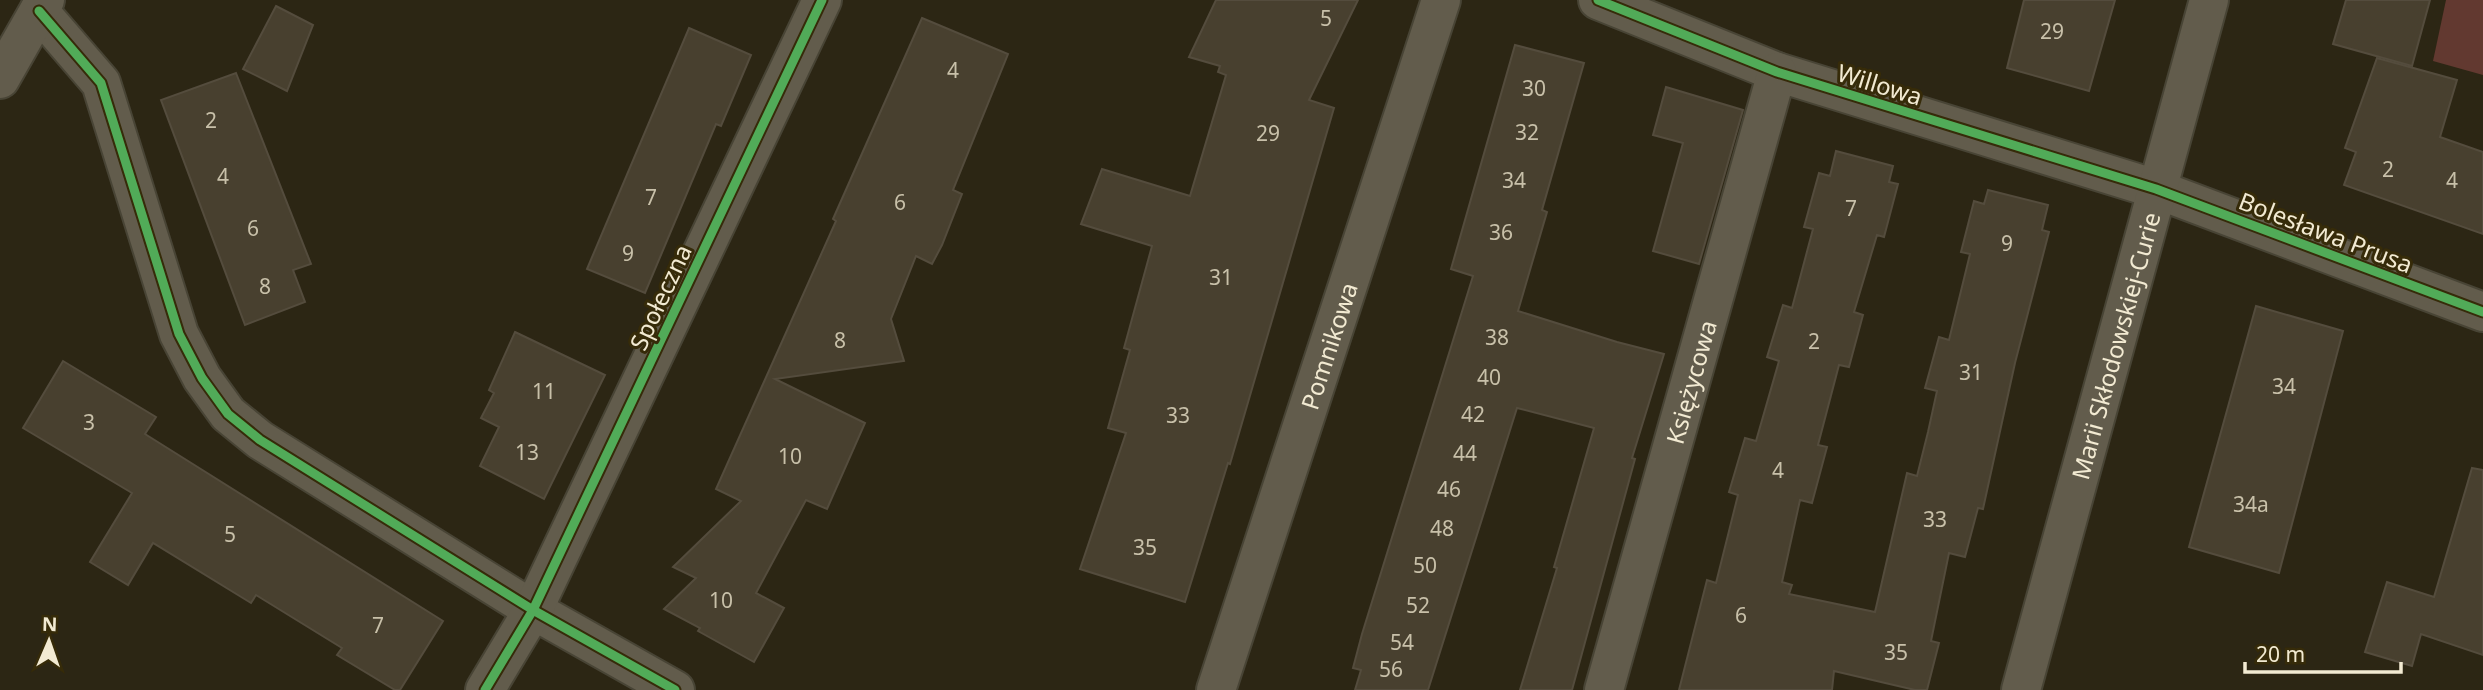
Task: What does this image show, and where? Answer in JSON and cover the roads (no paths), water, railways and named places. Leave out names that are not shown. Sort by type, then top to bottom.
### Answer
[{"type":"street","name":"Społeczna","points":[[485,690],[533,610],[822,0]]},
{"type":"street","name":"Pomnikowa","points":[[1216,690],[1441,0]]},
{"type":"street","name":"Willowa","points":[[1598,0],[1777,72],[2156,189]]},
{"type":"street","name":"Marii Skłodowskiej-Curie","points":[[2021,690],[2209,0]]},
{"type":"street","points":[[0,79],[42,6],[101,83],[179,334],[202,378],[228,414],[260,440],[533,610],[675,690]]},
{"type":"street","name":"Księżycowa","points":[[1604,690],[1777,72]]},
{"type":"street","name":"Bolesława Prusa","points":[[2156,189],[2483,312]]}]
